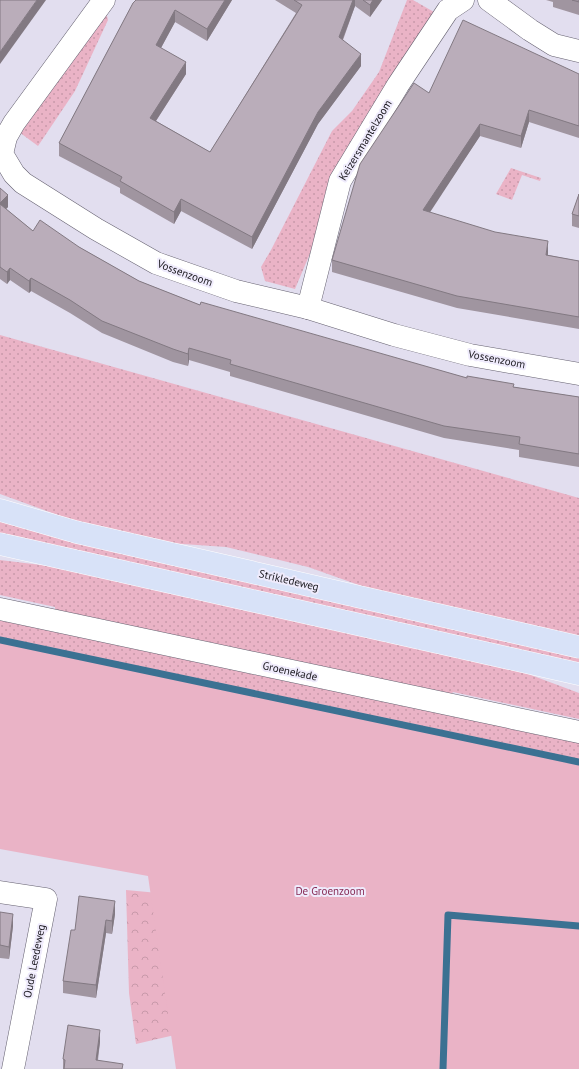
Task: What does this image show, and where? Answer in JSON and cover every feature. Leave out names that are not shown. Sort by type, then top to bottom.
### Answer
[{"type":"main road","name":"Strikledeweg","points":[[0,510],[76,532],[579,647]]},
{"type":"main road","points":[[0,544],[579,674]]},
{"type":"street","name":"Vossenzoom","points":[[104,0],[14,123],[6,137],[1,154],[14,174],[23,182],[96,229],[156,263],[236,291],[308,308],[470,355],[579,374]]},
{"type":"street","points":[[489,0],[530,30],[554,45],[579,51]]},
{"type":"street","name":"Keizersmantelzoom","points":[[308,308],[340,181],[398,85],[455,5]]},
{"type":"street","name":"Groenekade","points":[[0,609],[579,732]]},
{"type":"street","name":"Oude Leedeweg","points":[[0,892],[46,899],[13,1069]]},
{"type":"green space","points":[[407,0],[413,0],[434,12],[372,121],[346,149],[332,183],[314,244],[295,289],[265,281],[261,267],[332,131],[352,111],[379,72]]},
{"type":"green space","points":[[106,12],[108,20],[75,91],[38,146],[19,132]]},
{"type":"green space","points":[[511,168],[541,178],[540,181],[522,175],[512,200],[496,194]]},
{"type":"green space","points":[[0,335],[579,498],[579,639],[390,596],[308,567],[226,547],[154,542],[99,530],[0,494]]},
{"type":"green space","points":[[0,522],[579,655],[579,667],[0,534]]},
{"type":"green space","points":[[0,560],[90,571],[501,664],[579,693],[579,719],[453,692],[451,695],[55,611],[55,607],[0,595]]},
{"type":"green space","points":[[0,618],[579,741],[579,802],[0,687]]},
{"type":"green space","name":"De Groenzoom","points":[[0,642],[579,761],[579,1069],[176,1069],[148,876],[0,849]]},
{"type":"green space","points":[[126,890],[169,894],[179,1034],[136,1044],[129,993]]},
{"type":"building","points":[[0,0],[37,0],[0,52]]},
{"type":"building","points":[[136,0],[225,0],[207,29],[175,10],[156,45],[186,62],[150,118],[210,152],[302,5],[294,0],[353,0],[339,37],[361,54],[318,112],[252,237],[181,199],[174,212],[120,181],[122,177],[59,143],[133,3]]},
{"type":"building","points":[[363,0],[373,0],[370,5]]},
{"type":"building","points":[[463,20],[579,74],[579,126],[529,110],[521,136],[480,124],[423,210],[495,232],[548,241],[546,255],[579,261],[579,317],[457,296],[332,260],[360,164],[414,83],[429,93]]},
{"type":"building","points":[[0,188],[8,195],[0,203]]},
{"type":"building","points":[[579,194],[579,216],[572,214]]},
{"type":"building","points":[[0,204],[33,231],[40,220],[79,247],[139,281],[200,305],[201,302],[467,378],[467,376],[514,384],[513,387],[579,397],[579,454],[519,444],[520,437],[444,426],[230,364],[231,360],[189,348],[188,354],[102,321],[70,300],[31,278],[29,281],[10,268],[7,272],[0,267]]},
{"type":"building","points":[[79,896],[115,901],[112,921],[106,920],[96,985],[63,981],[71,930],[75,930]]},
{"type":"building","points":[[0,912],[13,914],[9,947],[0,945]]},
{"type":"building","points":[[68,1025],[100,1030],[96,1060],[123,1064],[122,1069],[64,1069],[65,1060],[63,1059]]},
{"type":"waterway","points":[[0,640],[579,762]]},
{"type":"waterway","points":[[443,1069],[448,915],[579,926]]}]
